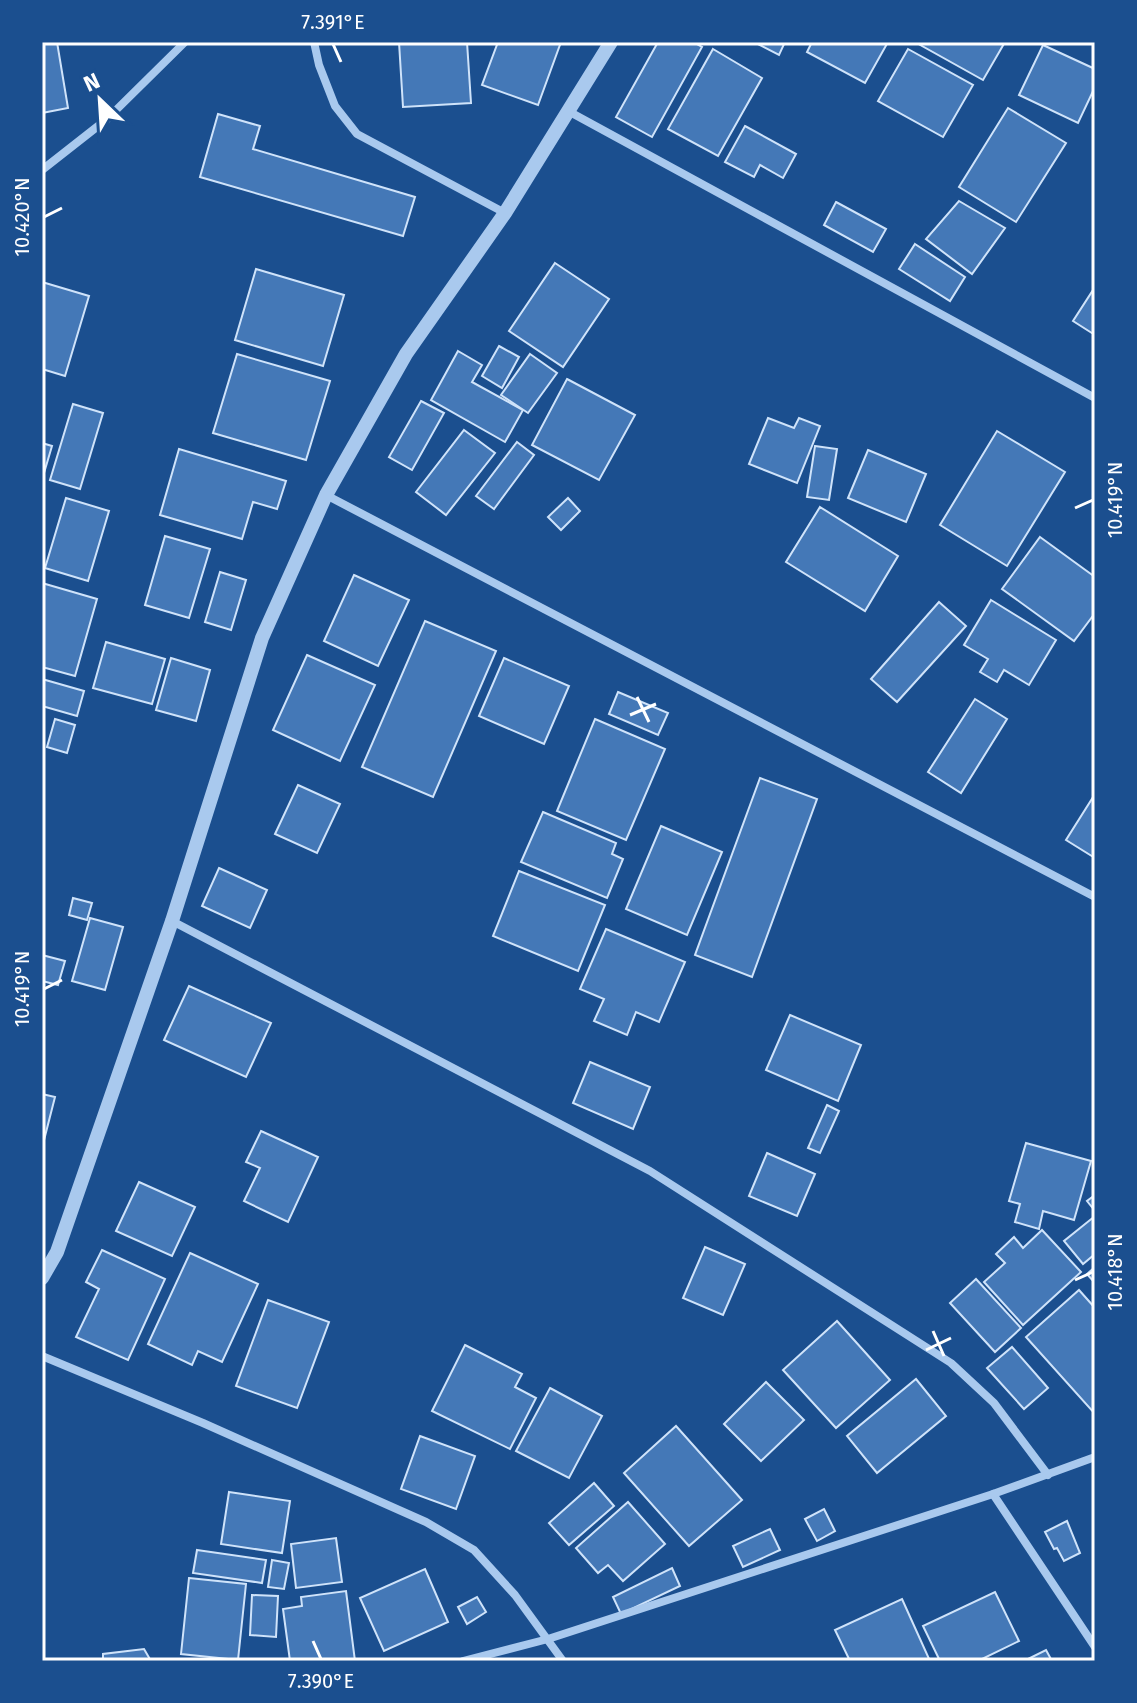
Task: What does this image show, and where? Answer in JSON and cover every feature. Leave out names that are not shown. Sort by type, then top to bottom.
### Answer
[{"type":"street","points":[[42,170],[107,119],[185,42]]},
{"type":"street","points":[[314,42],[319,65],[335,106],[357,134],[505,213]]},
{"type":"street","points":[[42,1278],[57,1252],[172,921],[262,638],[326,495],[406,354],[505,213],[611,42]]},
{"type":"street","points":[[568,111],[1095,398]]},
{"type":"street","points":[[326,495],[1095,897]]},
{"type":"street","points":[[172,921],[650,1171],[951,1363],[994,1403],[1048,1475]]},
{"type":"street","points":[[42,1356],[426,1522],[474,1550],[515,1595],[563,1661]]},
{"type":"street","points":[[463,1661],[548,1639],[993,1494],[1095,1457]]},
{"type":"street","points":[[993,1494],[1095,1647]]},
{"type":"building","points":[[42,42],[57,42],[68,108],[42,113]]},
{"type":"building","points":[[399,42],[467,42],[471,103],[403,107]]},
{"type":"building","points":[[498,42],[561,42],[538,105],[482,85]]},
{"type":"building","points":[[658,42],[693,42],[702,47],[652,137],[616,117]]},
{"type":"building","points":[[754,42],[785,42],[779,55]]},
{"type":"building","points":[[812,42],[888,42],[865,83],[807,52]]},
{"type":"building","points":[[915,42],[1005,42],[983,80]]},
{"type":"building","points":[[1043,45],[1095,69],[1095,87],[1078,123],[1019,95]]},
{"type":"building","points":[[713,49],[762,78],[718,156],[668,129]]},
{"type":"building","points":[[908,49],[973,85],[943,137],[878,101]]},
{"type":"building","points":[[1008,108],[1066,143],[1016,222],[959,187]]},
{"type":"building","points":[[218,114],[260,126],[253,149],[415,197],[403,236],[200,177]]},
{"type":"building","points":[[745,126],[796,154],[783,178],[760,165],[754,177],[725,162]]},
{"type":"building","points":[[959,201],[1005,228],[972,274],[926,239]]},
{"type":"building","points":[[836,202],[886,229],[873,252],[824,225]]},
{"type":"building","points":[[915,244],[965,277],[950,301],[899,269]]},
{"type":"building","points":[[555,263],[609,299],[563,367],[509,331]]},
{"type":"building","points":[[256,269],[344,295],[323,366],[235,340]]},
{"type":"building","points":[[42,282],[89,296],[65,376],[42,369]]},
{"type":"building","points":[[1095,287],[1095,335],[1073,321]]},
{"type":"building","points":[[499,346],[519,357],[502,388],[482,376]]},
{"type":"building","points":[[458,351],[482,365],[472,382],[523,410],[505,442],[431,400]]},
{"type":"building","points":[[237,354],[330,381],[306,460],[213,433]]},
{"type":"building","points":[[530,354],[557,373],[528,413],[501,395]]},
{"type":"building","points":[[567,379],[635,415],[599,480],[532,445]]},
{"type":"building","points":[[421,401],[444,413],[412,470],[389,457]]},
{"type":"building","points":[[73,404],[103,413],[80,489],[50,480]]},
{"type":"building","points":[[768,418],[794,428],[799,418],[820,426],[797,483],[749,464]]},
{"type":"building","points":[[464,430],[495,453],[446,515],[416,492]]},
{"type":"building","points":[[997,431],[1065,472],[1007,566],[940,525]]},
{"type":"building","points":[[517,442],[534,455],[494,509],[476,496]]},
{"type":"building","points":[[42,443],[52,446],[44,473],[42,473]]},
{"type":"building","points":[[815,446],[837,449],[829,500],[807,497]]},
{"type":"building","points":[[179,449],[286,481],[277,509],[253,502],[242,539],[160,515]]},
{"type":"building","points":[[868,450],[926,474],[906,522],[848,498]]},
{"type":"building","points":[[66,498],[109,511],[88,581],[45,568]]},
{"type":"building","points":[[568,498],[580,511],[561,530],[548,517]]},
{"type":"building","points":[[820,507],[898,556],[865,611],[786,562]]},
{"type":"building","points":[[165,536],[210,549],[189,618],[145,605]]},
{"type":"building","points":[[1040,537],[1095,577],[1095,613],[1074,641],[1002,589]]},
{"type":"building","points":[[220,572],[246,580],[231,630],[205,622]]},
{"type":"building","points":[[354,575],[409,600],[378,666],[324,641]]},
{"type":"building","points":[[42,583],[97,599],[75,676],[42,667]]},
{"type":"building","points":[[991,600],[1056,640],[1029,685],[1004,670],[997,682],[980,672],[988,659],[964,645]]},
{"type":"building","points":[[939,602],[966,626],[897,702],[871,679]]},
{"type":"building","points":[[425,621],[496,651],[433,797],[362,767]]},
{"type":"building","points":[[106,642],[165,659],[152,704],[93,688]]},
{"type":"building","points":[[307,655],[375,685],[340,761],[273,730]]},
{"type":"building","points":[[171,658],[210,670],[196,721],[156,710]]},
{"type":"building","points":[[504,658],[569,686],[544,744],[479,716]]},
{"type":"building","points":[[42,679],[84,691],[77,716],[42,706]]},
{"type":"building","points":[[618,692],[668,713],[658,735],[609,714]]},
{"type":"building","points":[[975,699],[1007,719],[961,793],[928,772]]},
{"type":"building","points":[[55,719],[75,725],[67,753],[47,747]]},
{"type":"building","points":[[595,719],[665,749],[626,840],[557,811]]},
{"type":"building","points":[[760,778],[817,799],[752,977],[695,955]]},
{"type":"building","points":[[298,785],[340,804],[317,853],[275,834]]},
{"type":"building","points":[[1095,794],[1095,858],[1066,840]]},
{"type":"building","points":[[543,812],[616,843],[612,854],[623,859],[607,898],[521,862]]},
{"type":"building","points":[[661,826],[722,852],[687,935],[626,909]]},
{"type":"building","points":[[219,868],[267,890],[250,928],[202,906]]},
{"type":"building","points":[[519,871],[605,905],[578,971],[493,936]]},
{"type":"building","points":[[73,898],[92,903],[87,920],[69,915]]},
{"type":"building","points":[[90,918],[123,927],[105,990],[72,981]]},
{"type":"building","points":[[606,929],[685,962],[659,1022],[636,1012],[627,1035],[594,1021],[604,999],[580,989]]},
{"type":"building","points":[[42,955],[65,961],[58,985],[42,981]]},
{"type":"building","points":[[189,986],[271,1023],[246,1077],[164,1040]]},
{"type":"building","points":[[790,1015],[861,1045],[838,1101],[766,1070]]},
{"type":"building","points":[[590,1062],[650,1087],[633,1129],[573,1103]]},
{"type":"building","points":[[42,1094],[55,1097],[42,1148]]},
{"type":"building","points":[[827,1105],[839,1111],[820,1153],[808,1148]]},
{"type":"building","points":[[261,1131],[318,1157],[288,1222],[244,1201],[260,1168],[246,1162]]},
{"type":"building","points":[[1026,1143],[1091,1161],[1074,1220],[1043,1211],[1039,1229],[1015,1222],[1020,1204],[1009,1201]]},
{"type":"building","points":[[767,1153],[815,1174],[797,1216],[749,1196]]},
{"type":"building","points":[[139,1182],[195,1207],[172,1256],[116,1231]]},
{"type":"building","points":[[1095,1195],[1095,1211],[1087,1201]]},
{"type":"building","points":[[1095,1216],[1095,1254],[1083,1264],[1064,1241]]},
{"type":"building","points":[[1042,1230],[1081,1272],[1023,1325],[984,1282],[1005,1263],[996,1254],[1014,1237],[1023,1248]]},
{"type":"building","points":[[705,1247],[745,1264],[723,1315],[683,1298]]},
{"type":"building","points":[[102,1250],[165,1279],[128,1360],[76,1337],[99,1289],[86,1282]]},
{"type":"building","points":[[190,1253],[258,1284],[222,1362],[198,1351],[192,1365],[148,1344]]},
{"type":"building","points":[[1095,1267],[1095,1283],[1087,1274]]},
{"type":"building","points":[[976,1279],[1021,1328],[995,1352],[950,1303]]},
{"type":"building","points":[[1079,1290],[1095,1308],[1095,1414],[1026,1337]]},
{"type":"building","points":[[268,1300],[329,1322],[297,1408],[236,1386]]},
{"type":"building","points":[[837,1321],[890,1380],[836,1428],[783,1370]]},
{"type":"building","points":[[465,1345],[522,1374],[515,1387],[536,1398],[510,1449],[432,1411]]},
{"type":"building","points":[[1012,1347],[1048,1388],[1024,1409],[987,1368]]},
{"type":"building","points":[[916,1379],[946,1416],[877,1473],[847,1436]]},
{"type":"building","points":[[766,1382],[804,1420],[761,1461],[724,1424]]},
{"type":"building","points":[[550,1388],[602,1416],[569,1478],[516,1451]]},
{"type":"building","points":[[676,1426],[742,1500],[689,1546],[624,1473]]},
{"type":"building","points":[[420,1436],[475,1456],[456,1509],[401,1489]]},
{"type":"building","points":[[594,1483],[614,1506],[569,1545],[549,1523]]},
{"type":"building","points":[[229,1492],[290,1501],[282,1553],[221,1544]]},
{"type":"building","points":[[628,1502],[665,1544],[623,1581],[608,1565],[598,1573],[576,1548]]},
{"type":"building","points":[[824,1509],[835,1531],[817,1541],[805,1519]]},
{"type":"building","points":[[1067,1521],[1080,1553],[1064,1561],[1045,1532]]},
{"type":"building","points":[[770,1529],[780,1550],[743,1567],[733,1546]]},
{"type":"building","points":[[336,1538],[342,1582],[296,1588],[291,1544]]},
{"type":"building","points":[[197,1550],[266,1560],[262,1583],[193,1573]]},
{"type":"building","points":[[272,1560],[289,1563],[284,1589],[268,1587]]},
{"type":"building","points":[[672,1568],[680,1586],[621,1614],[613,1597]]},
{"type":"building","points":[[425,1569],[448,1622],[384,1651],[360,1598]]},
{"type":"building","points":[[189,1578],[246,1584],[238,1660],[181,1654]]},
{"type":"building","points":[[346,1591],[355,1661],[290,1661],[283,1609],[302,1606],[301,1597]]},
{"type":"building","points":[[995,1592],[1019,1641],[978,1661],[940,1661],[923,1626]]},
{"type":"building","points":[[252,1595],[278,1596],[276,1637],[250,1635]]},
{"type":"building","points":[[477,1597],[486,1612],[467,1624],[458,1607]]},
{"type":"building","points":[[902,1599],[930,1661],[850,1661],[835,1630]]},
{"type":"building","points":[[144,1649],[151,1661],[103,1661],[103,1654]]},
{"type":"building","points":[[1046,1650],[1052,1661],[1024,1661]]}]
